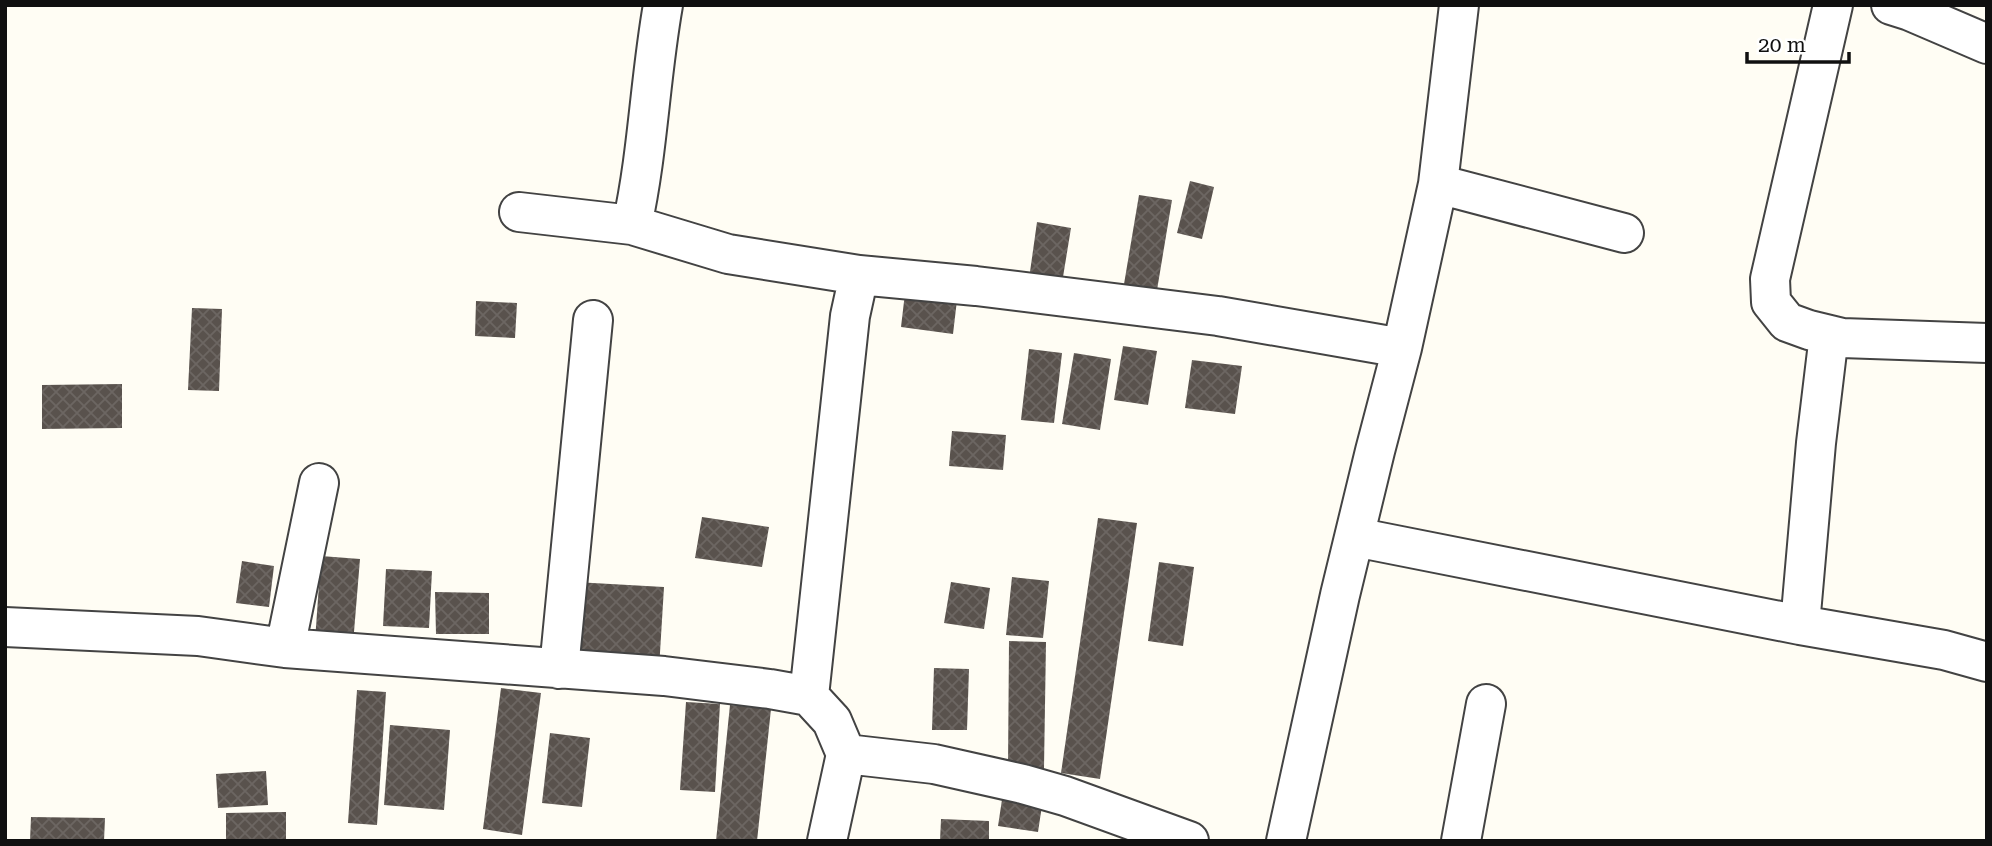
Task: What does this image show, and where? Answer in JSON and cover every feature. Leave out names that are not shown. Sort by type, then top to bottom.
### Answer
[{"type":"street","points":[[632,225],[641,184],[656,44],[663,5]]},
{"type":"street","points":[[1286,841],[1340,595],[1402,348],[1438,184],[1459,5]]},
{"type":"street","points":[[1833,5],[1770,279],[1771,302],[1787,322],[1842,338],[1987,343]]},
{"type":"street","points":[[1891,5],[1987,44]]},
{"type":"street","points":[[1438,184],[1624,233]]},
{"type":"street","points":[[519,212],[632,225],[727,254],[859,275],[1205,314],[1402,348]]},
{"type":"street","points":[[809,696],[850,316],[859,275]]},
{"type":"street","points":[[559,669],[593,320]]},
{"type":"street","points":[[1800,625],[1816,443],[1829,335]]},
{"type":"street","points":[[285,648],[319,483]]},
{"type":"street","points":[[1355,537],[1800,625],[1944,650],[1987,662]]},
{"type":"street","points":[[5,627],[198,636],[285,648],[664,676],[809,696],[832,721],[846,754],[827,841]]},
{"type":"street","points":[[1461,841],[1486,704]]},
{"type":"street","points":[[846,754],[934,764],[1023,784],[1065,796],[1189,841]]},
{"type":"building","points":[[1190,181],[1214,187],[1202,239],[1177,233]]},
{"type":"building","points":[[1139,195],[1172,200],[1156,296],[1123,290]]},
{"type":"building","points":[[1037,222],[1071,228],[1063,277],[1030,272]]},
{"type":"building","points":[[905,293],[957,300],[953,334],[901,327]]},
{"type":"building","points":[[476,301],[517,303],[515,338],[475,336]]},
{"type":"building","points":[[192,308],[222,309],[219,391],[188,390]]},
{"type":"building","points":[[1123,346],[1157,351],[1148,405],[1114,400]]},
{"type":"building","points":[[1029,349],[1062,353],[1054,423],[1021,420]]},
{"type":"building","points":[[1074,353],[1111,359],[1100,430],[1062,424]]},
{"type":"building","points":[[1192,360],[1242,366],[1235,414],[1185,408]]},
{"type":"building","points":[[122,384],[122,428],[42,429],[42,385]]},
{"type":"building","points":[[952,431],[1006,435],[1003,470],[949,466]]},
{"type":"building","points":[[702,517],[769,527],[762,567],[695,558]]},
{"type":"building","points":[[1098,518],[1137,523],[1100,779],[1061,773]]},
{"type":"building","points":[[321,556],[360,559],[353,644],[315,641]]},
{"type":"building","points":[[242,561],[274,566],[269,607],[236,603]]},
{"type":"building","points":[[1159,562],[1194,567],[1183,646],[1148,641]]},
{"type":"building","points":[[386,569],[432,571],[429,628],[383,626]]},
{"type":"building","points":[[1012,577],[1049,581],[1043,638],[1006,635]]},
{"type":"building","points":[[575,582],[664,587],[659,669],[570,664]]},
{"type":"building","points":[[951,582],[990,588],[984,629],[944,623]]},
{"type":"building","points":[[435,592],[489,593],[489,634],[436,634]]},
{"type":"building","points":[[1009,641],[1046,642],[1044,768],[1008,768]]},
{"type":"building","points":[[934,668],[969,669],[967,730],[932,730]]},
{"type":"building","points":[[501,688],[541,693],[522,835],[483,829]]},
{"type":"building","points":[[357,690],[386,692],[377,825],[348,823]]},
{"type":"building","points":[[686,702],[720,704],[715,792],[680,790]]},
{"type":"building","points":[[730,705],[771,709],[757,841],[716,841]]},
{"type":"building","points":[[390,725],[450,730],[444,810],[384,805]]},
{"type":"building","points":[[550,733],[590,738],[582,807],[542,803]]},
{"type":"building","points":[[266,771],[268,805],[218,808],[216,774]]},
{"type":"building","points":[[1003,793],[1043,799],[1038,832],[998,826]]},
{"type":"building","points":[[286,812],[286,841],[226,841],[226,813]]},
{"type":"building","points":[[31,817],[105,818],[104,841],[30,841]]},
{"type":"building","points":[[941,819],[989,821],[989,841],[940,841]]}]
